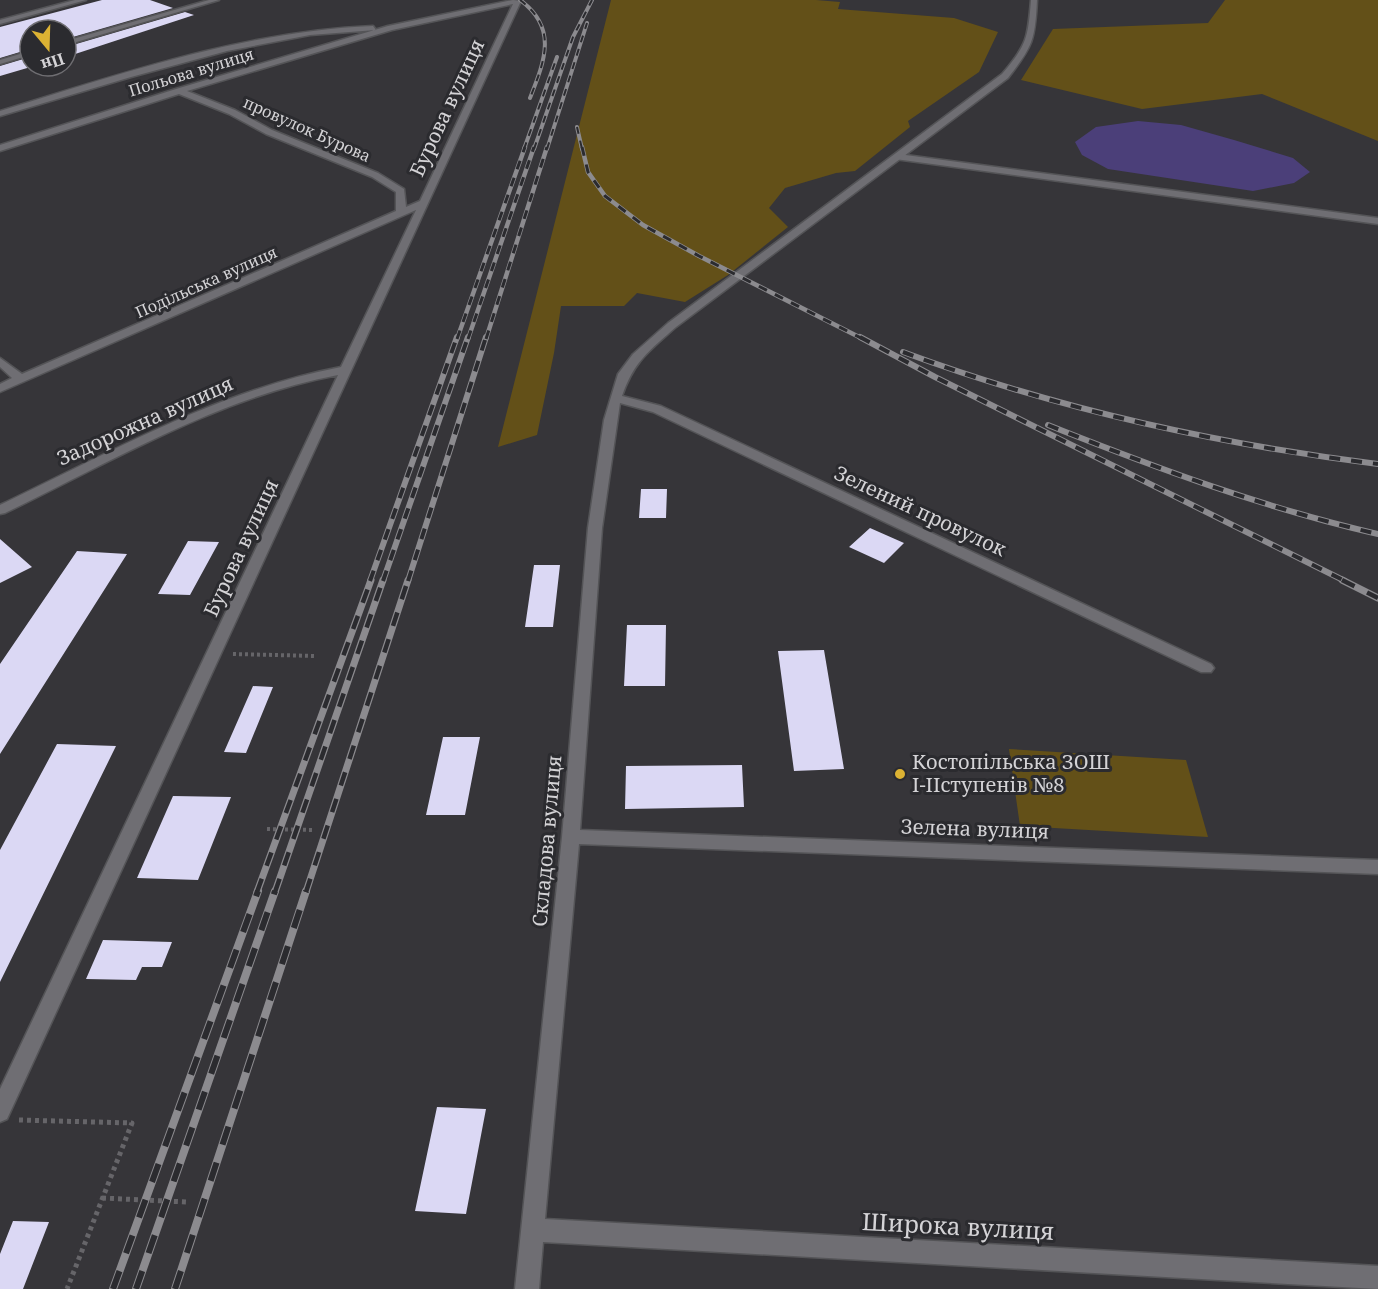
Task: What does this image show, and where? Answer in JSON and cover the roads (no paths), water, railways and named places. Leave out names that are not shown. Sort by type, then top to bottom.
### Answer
[{"type":"street","points":[[0,22],[83,0]]},
{"type":"street","points":[[78,40],[216,0]]},
{"type":"street","name":"Складова вулиця","points":[[527,1289],[571,837],[595,528],[610,420],[624,374],[637,356],[672,325],[898,157],[961,107],[990,88],[1021,60],[1032,33],[1034,0]]},
{"type":"street","points":[[0,114],[121,76],[263,40],[339,29],[391,28],[516,1]]},
{"type":"street","name":"Бурова вулиця","points":[[6,1116],[214,653],[516,1]]},
{"type":"street","name":"Польова вулиця","points":[[0,148],[179,91],[391,28]]},
{"type":"street","points":[[0,62],[18,57]]},
{"type":"street","name":"провулок Бурова","points":[[179,91],[232,112],[269,132],[375,176],[401,191],[401,213]]},
{"type":"street","points":[[898,157],[1378,221]]},
{"type":"street","name":"Подільська вулиця","points":[[0,388],[423,203]]},
{"type":"street","points":[[0,361],[20,379]]},
{"type":"street","name":"Задорожна вулиця","points":[[0,510],[203,412],[297,379],[345,370]]},
{"type":"street","name":"Зелений провулок","points":[[615,398],[657,409],[1206,668]]},
{"type":"street","name":"Зелена вулиця","points":[[571,837],[1378,867]]},
{"type":"street","name":"Широка вулиця","points":[[534,1230],[1378,1278]]},
{"type":"railway","points":[[520,0],[532,11],[544,33],[543,58],[530,98]]},
{"type":"railway","points":[[534,149],[573,37],[592,0]]},
{"type":"railway","points":[[547,149],[587,23]]},
{"type":"railway","points":[[524,149],[557,57]]},
{"type":"railway","points":[[577,127],[582,149]]},
{"type":"railway","points":[[457,339],[525,147]]},
{"type":"railway","points":[[468,339],[534,147]]},
{"type":"railway","points":[[486,339],[547,147]]},
{"type":"railway","points":[[582,147],[588,172],[605,196],[643,225],[863,339]]},
{"type":"railway","points":[[370,581],[457,337]]},
{"type":"railway","points":[[383,581],[468,337]]},
{"type":"railway","points":[[408,581],[486,337]]},
{"type":"railway","points":[[860,337],[935,377],[1345,581]]},
{"type":"railway","points":[[903,352],[1019,391],[1137,422],[1257,446],[1378,464]]},
{"type":"railway","points":[[1048,425],[1211,486],[1294,512],[1378,534]]},
{"type":"railway","points":[[257,892],[371,580]]},
{"type":"railway","points":[[275,892],[383,580]]},
{"type":"railway","points":[[306,892],[408,580]]},
{"type":"railway","points":[[1342,580],[1378,598]]},
{"type":"railway","points":[[113,1289],[258,891]]},
{"type":"railway","points":[[136,1289],[275,891]]},
{"type":"railway","points":[[175,1289],[306,891]]},
{"type":"place","name":"Костопільська ЗОШ І-ІІступенів №8","points":[[900,774]]}]
